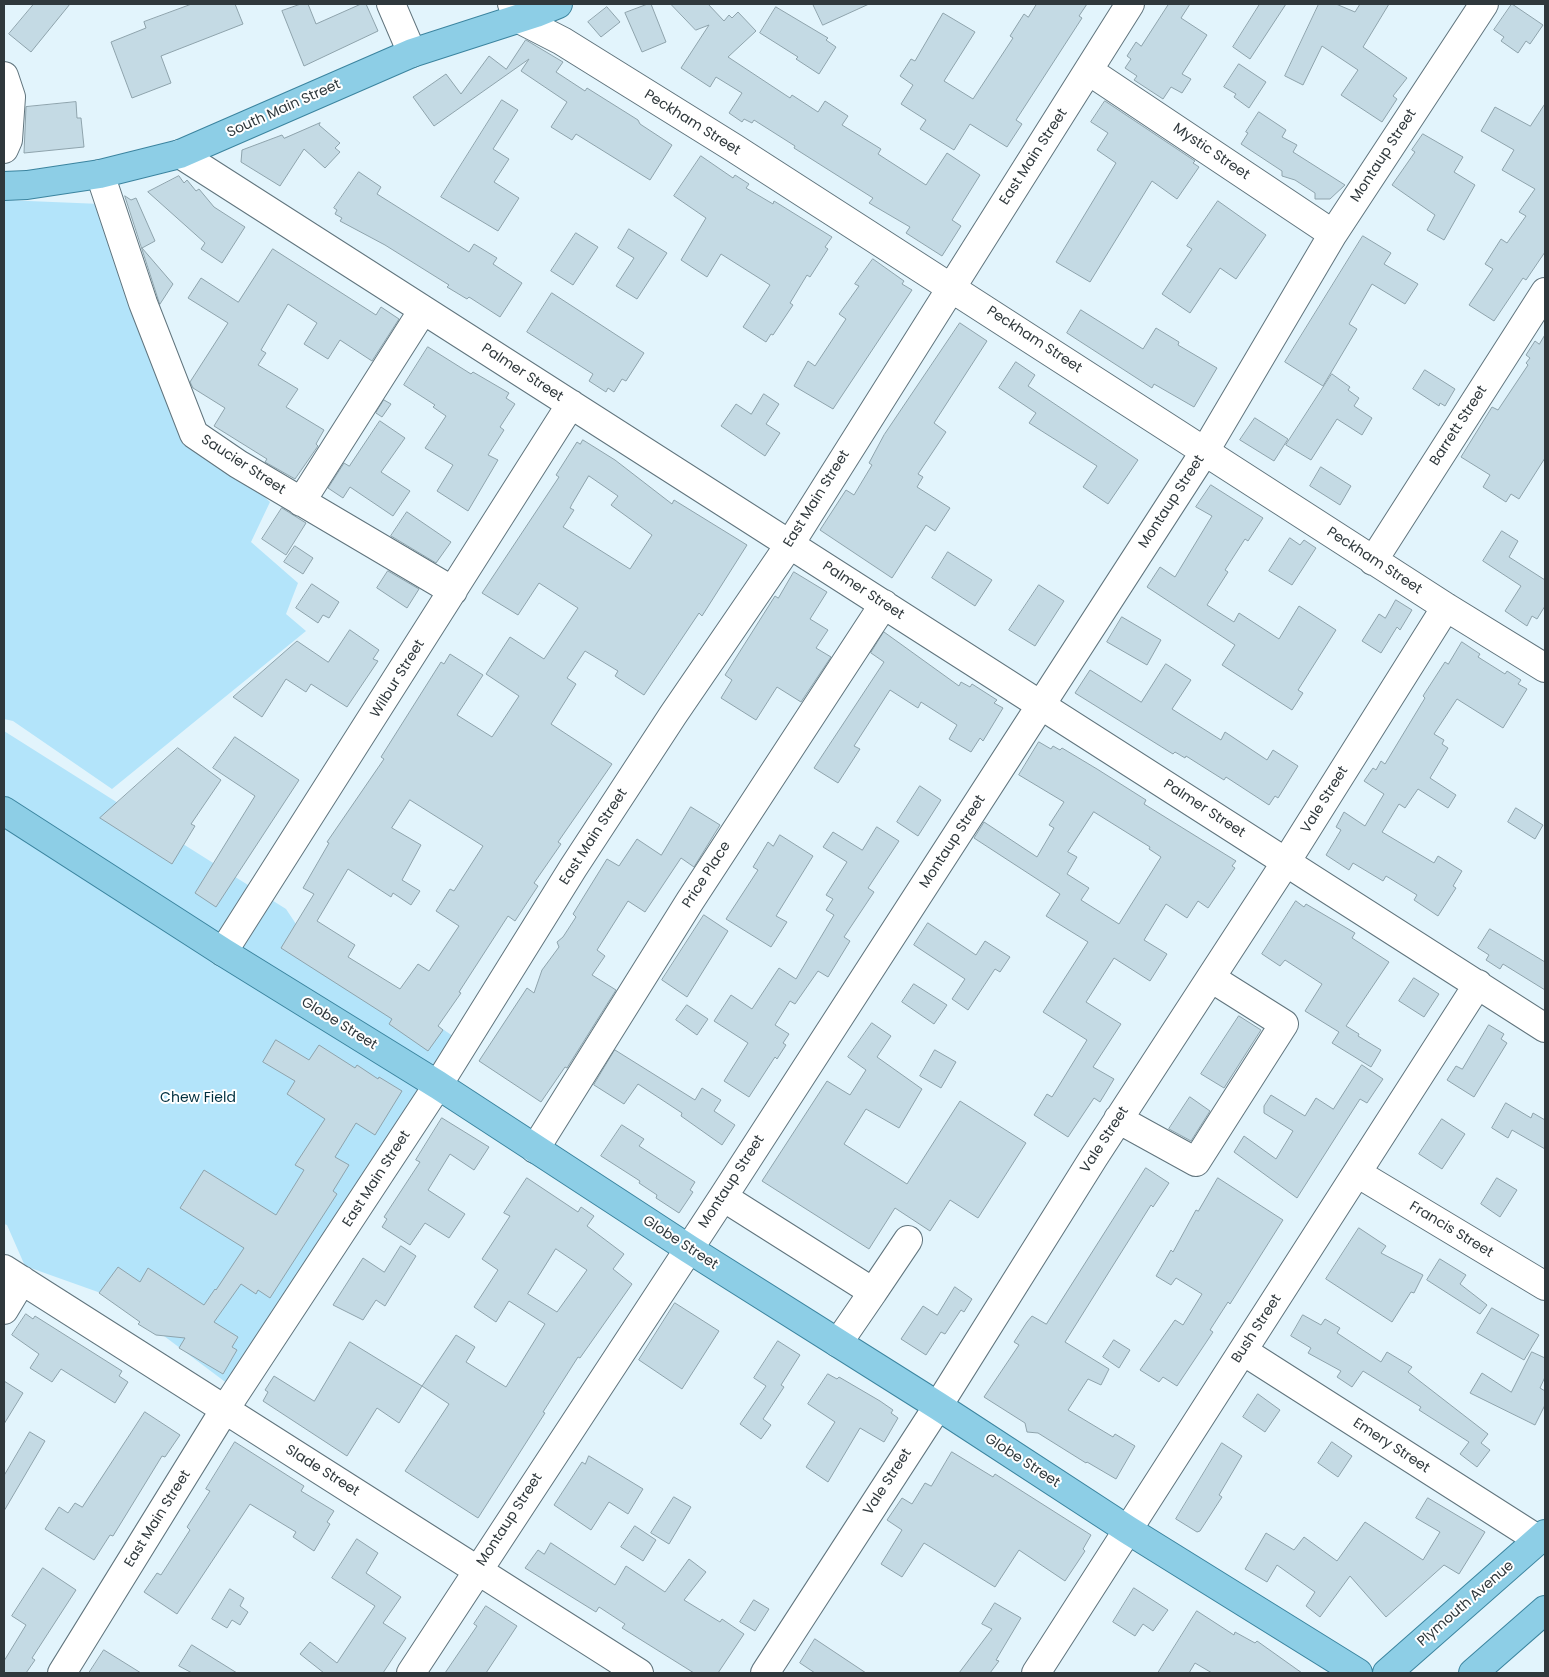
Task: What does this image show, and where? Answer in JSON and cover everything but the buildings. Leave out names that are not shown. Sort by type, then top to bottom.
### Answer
[{"type":"main road","name":"South Main Street","points":[[4,186],[27,185],[100,174],[180,154],[515,11],[558,4]]},
{"type":"main road","name":"Globe Street","points":[[4,811],[223,952],[438,1085],[689,1249],[938,1406],[1128,1530],[1358,1673]]},
{"type":"main road","name":"Plymouth Avenue","points":[[1387,1673],[1542,1537]]},
{"type":"main road","points":[[1473,1673],[1545,1610]]},
{"type":"street","points":[[391,4],[412,54]]},
{"type":"street","name":"East Main Street","points":[[62,1673],[225,1409],[438,1085],[578,860],[673,715],[790,544],[950,286],[1130,4]]},
{"type":"street","name":"Montaup Street","points":[[411,1673],[689,1249],[1205,451],[1333,234],[1484,4]]},
{"type":"street","name":"Peckham Street","points":[[515,11],[950,286],[1446,607],[1542,659]]},
{"type":"street","name":"Mystic Street","points":[[1089,71],[1333,234]]},
{"type":"street","points":[[4,76],[11,97],[8,140],[4,149]]},
{"type":"street","name":"Palmer Street","points":[[180,154],[1545,1028]]},
{"type":"street","name":"Saucier Street","points":[[100,174],[143,303],[194,434],[301,502],[453,592]]},
{"type":"street","name":"Barrett Street","points":[[1373,560],[1545,292]]},
{"type":"street","points":[[301,502],[423,310]]},
{"type":"street","name":"Wilbur Street","points":[[223,952],[571,404]]},
{"type":"street","name":"Price Place","points":[[535,1149],[690,901],[884,604]]},
{"type":"street","name":"Vale Street","points":[[765,1673],[938,1406],[1118,1119],[1286,862],[1446,607]]},
{"type":"street","points":[[1118,1119],[1196,1162],[1284,1024],[1211,978]]},
{"type":"street","name":"Bush Street","points":[[1036,1673],[1478,984]]},
{"type":"street","name":"Francis Street","points":[[1357,1173],[1545,1286]]},
{"type":"street","points":[[722,1197],[873,1292]]},
{"type":"street","points":[[838,1344],[908,1240]]},
{"type":"street","points":[[4,1310],[13,1275]]},
{"type":"street","name":"Slade Street","points":[[13,1275],[639,1673]]},
{"type":"street","name":"Emery Street","points":[[1243,1351],[1542,1537]]},
{"type":"green space","points":[[4,200],[101,204],[192,429],[270,502],[251,542],[298,583],[286,614],[306,631],[112,789],[13,721],[4,719]]},
{"type":"green space","name":"Chew Field","points":[[4,731],[286,909],[302,933],[466,1045],[228,1384],[112,1297],[25,1266],[7,1225],[4,1224]]}]
